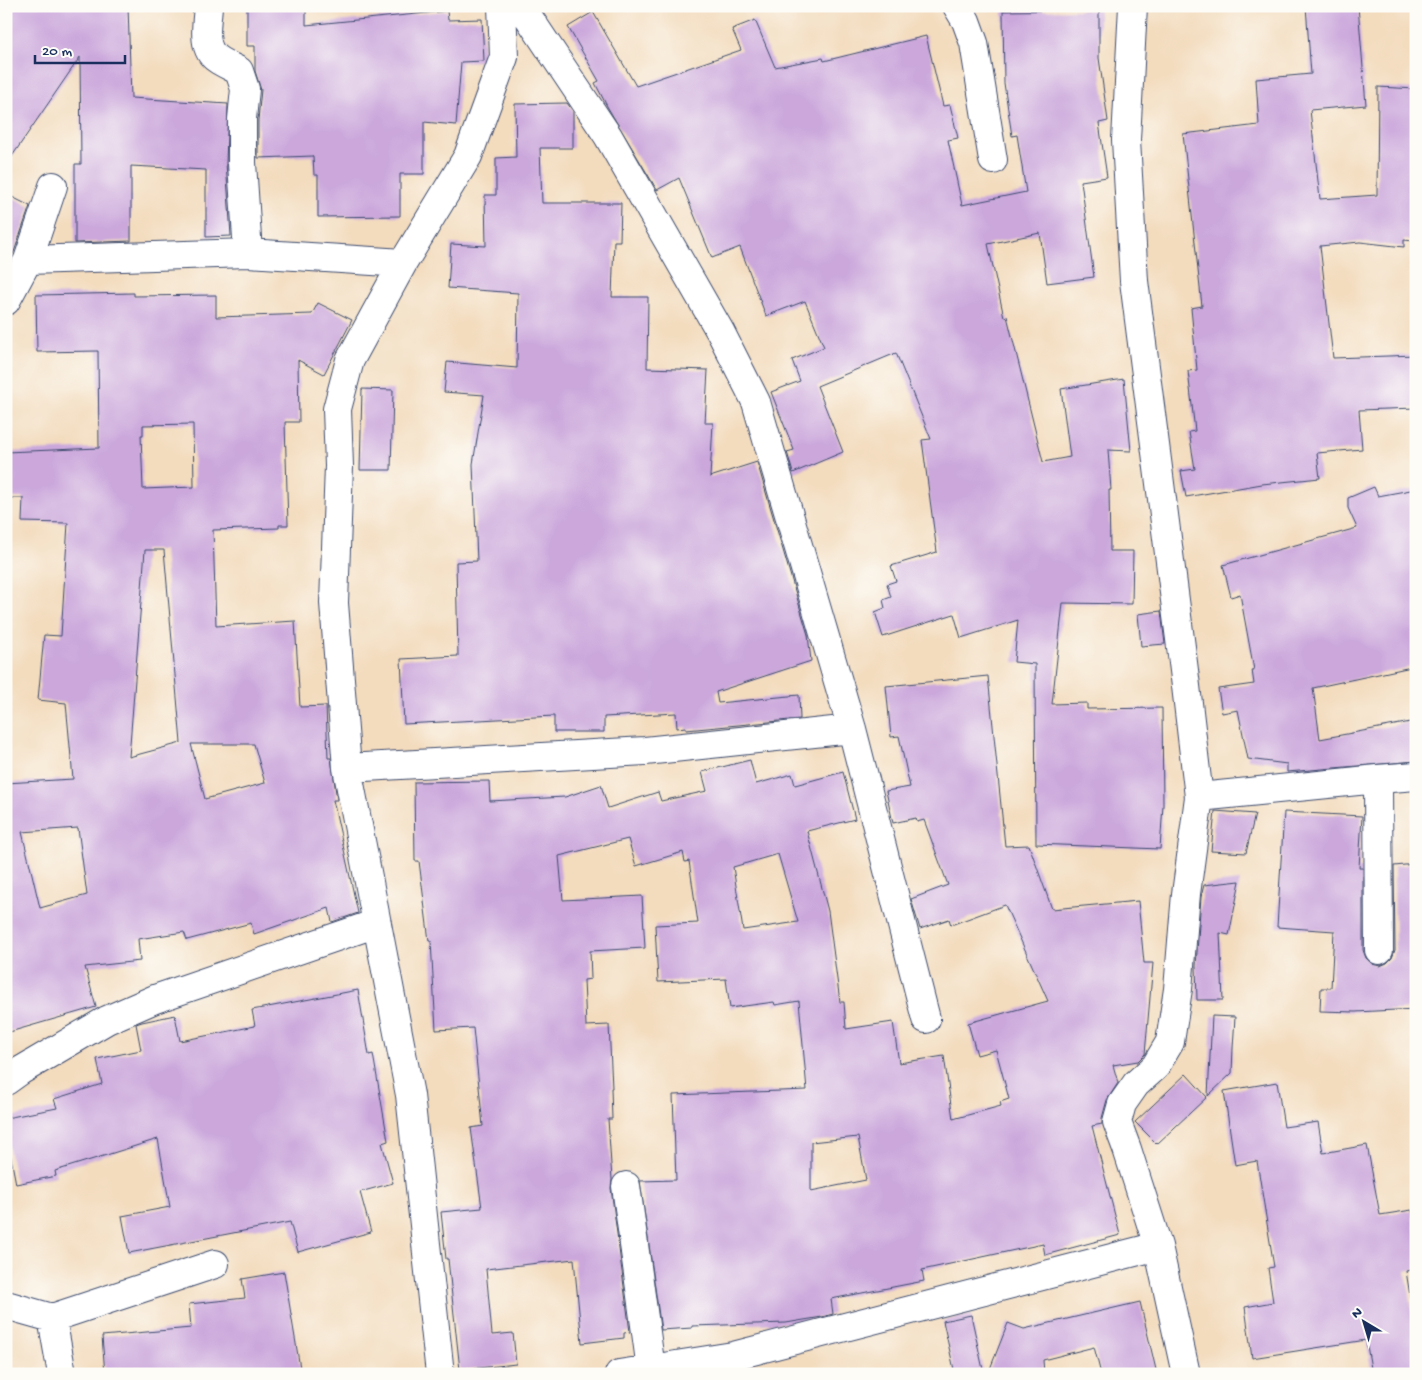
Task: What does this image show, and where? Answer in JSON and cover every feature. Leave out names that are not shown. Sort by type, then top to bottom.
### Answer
[{"type":"street","points":[[208,6],[206,41],[210,51],[216,59],[239,71],[245,89],[242,119],[242,163],[248,253]]},
{"type":"street","points":[[440,1374],[410,1095],[347,768],[334,603],[338,466],[337,409],[350,360],[403,262],[468,156],[504,57],[502,6]]},
{"type":"street","points":[[521,6],[608,136],[721,333],[756,402],[852,729],[926,1019]]},
{"type":"street","points":[[958,6],[974,43],[993,160]]},
{"type":"street","points":[[1133,6],[1126,140],[1134,281],[1199,797],[1186,894],[1178,989],[1170,1042],[1155,1067],[1136,1084],[1122,1104],[1116,1122],[1128,1149],[1158,1246],[1186,1374]]},
{"type":"street","points":[[6,301],[28,260],[53,186]]},
{"type":"street","points":[[28,260],[248,253],[403,262]]},
{"type":"street","points":[[347,768],[645,751],[852,729]]},
{"type":"street","points":[[1199,797],[1416,776]]},
{"type":"street","points":[[1378,779],[1379,950]]},
{"type":"street","points":[[6,1081],[107,1020],[155,999],[377,923]]},
{"type":"street","points":[[626,1186],[651,1369]]},
{"type":"street","points":[[619,1374],[733,1356],[1158,1246]]},
{"type":"street","points":[[6,1305],[52,1318],[215,1264]]},
{"type":"street","points":[[52,1318],[62,1374]]},
{"type":"building","points":[[6,6],[128,6],[131,98],[228,104],[226,163],[231,236],[206,237],[206,170],[131,166],[131,241],[75,243],[75,164],[81,164],[80,57],[6,165]]},
{"type":"building","points":[[247,6],[306,6],[306,25],[447,11],[448,20],[482,19],[484,61],[461,62],[456,125],[424,122],[424,174],[400,174],[400,216],[318,217],[318,175],[314,175],[313,156],[258,158],[258,120],[261,90],[255,71],[255,46],[247,46]]},
{"type":"building","points":[[1306,6],[1358,6],[1366,105],[1310,110],[1320,199],[1377,195],[1378,87],[1416,89],[1416,229],[1414,241],[1404,240],[1404,247],[1360,242],[1320,246],[1333,358],[1416,355],[1416,408],[1359,410],[1362,449],[1317,453],[1320,478],[1262,484],[1186,497],[1181,471],[1195,469],[1189,432],[1195,431],[1188,371],[1197,370],[1191,308],[1202,306],[1183,134],[1259,125],[1256,79],[1311,74]]},
{"type":"building","points":[[1099,10],[1099,58],[1108,121],[1099,123],[1107,177],[1081,181],[1094,277],[1047,283],[1040,233],[988,244],[1004,317],[1007,316],[1043,462],[1070,457],[1061,389],[1124,379],[1131,451],[1108,450],[1111,490],[1109,490],[1110,551],[1133,551],[1132,604],[1063,603],[1052,704],[1087,703],[1087,709],[1162,708],[1163,805],[1160,849],[1036,844],[1035,664],[1014,662],[1018,620],[961,638],[954,614],[883,637],[875,612],[885,608],[883,600],[891,597],[887,584],[896,581],[891,566],[937,552],[922,440],[931,439],[896,353],[817,386],[843,452],[793,473],[787,452],[794,450],[771,392],[800,381],[792,360],[824,347],[805,301],[766,316],[740,247],[712,258],[679,178],[657,190],[608,108],[595,83],[599,81],[568,27],[593,12],[636,86],[741,50],[732,29],[755,20],[775,67],[823,58],[824,61],[926,36],[943,106],[950,105],[958,138],[948,140],[962,205],[1026,192],[1017,135],[1012,136],[1004,83],[1003,11]]},
{"type":"building","points":[[567,103],[573,111],[573,148],[540,148],[542,203],[621,203],[620,241],[614,241],[612,297],[648,297],[647,368],[708,370],[705,423],[713,423],[710,477],[757,462],[808,635],[811,661],[716,692],[718,703],[799,695],[800,719],[686,730],[686,727],[677,728],[676,713],[604,717],[604,732],[554,732],[554,716],[404,724],[401,659],[458,656],[456,562],[477,561],[473,464],[484,395],[444,392],[447,362],[517,368],[518,293],[448,288],[451,244],[486,246],[485,195],[496,195],[496,158],[516,157],[515,104]]},
{"type":"building","points":[[6,194],[30,206],[14,252],[6,267]]},
{"type":"building","points":[[134,293],[134,296],[216,295],[216,317],[312,314],[318,303],[352,320],[324,374],[298,360],[299,422],[285,422],[288,525],[279,525],[279,528],[213,530],[216,626],[295,621],[300,707],[326,706],[328,758],[331,758],[337,800],[333,800],[358,913],[332,922],[329,908],[254,934],[251,923],[187,940],[184,932],[138,939],[140,961],[85,967],[96,1007],[6,1033],[6,783],[73,779],[66,703],[38,700],[44,635],[61,636],[68,523],[22,522],[23,498],[6,498],[6,452],[99,448],[98,351],[37,352],[36,295]],"holes":[[[193,424],[194,487],[143,489],[141,435],[143,435],[143,425]],[[145,550],[164,550],[181,743],[129,757]],[[191,744],[254,744],[265,783],[205,799]],[[78,828],[87,895],[40,908],[22,832]]]},
{"type":"building","points":[[362,389],[393,390],[391,470],[360,470]]},
{"type":"building","points":[[1374,487],[1378,496],[1416,489],[1416,666],[1313,688],[1320,739],[1416,721],[1416,761],[1287,772],[1287,764],[1248,759],[1238,710],[1222,713],[1218,689],[1254,684],[1252,670],[1254,670],[1240,594],[1231,597],[1223,565],[1357,528],[1348,508],[1348,498]]},
{"type":"building","points":[[1161,611],[1165,644],[1141,646],[1138,614]]},
{"type":"building","points":[[988,676],[1005,846],[1029,845],[1052,909],[1138,901],[1144,963],[1153,963],[1145,1054],[1138,1061],[1113,1065],[1118,1083],[1107,1100],[1102,1124],[1092,1126],[1120,1235],[1045,1255],[1043,1244],[922,1270],[924,1281],[831,1299],[833,1314],[822,1317],[786,1323],[692,1326],[692,1328],[661,1330],[640,1181],[676,1180],[673,1095],[807,1090],[799,1001],[775,1005],[774,1002],[730,1008],[726,979],[658,982],[655,925],[698,923],[689,861],[685,862],[683,852],[636,866],[628,839],[559,856],[563,900],[642,896],[645,948],[590,951],[591,979],[584,980],[586,1026],[609,1025],[612,1088],[612,1119],[608,1119],[611,1188],[630,1332],[624,1333],[624,1338],[582,1343],[574,1259],[486,1269],[492,1335],[513,1333],[516,1364],[460,1370],[441,1212],[482,1208],[471,1128],[483,1126],[473,1028],[436,1030],[431,941],[429,941],[419,861],[415,861],[414,782],[489,781],[490,801],[565,797],[601,785],[608,808],[658,792],[661,801],[707,791],[702,772],[750,760],[756,784],[792,774],[795,785],[843,772],[855,819],[807,831],[828,911],[840,1002],[844,1002],[846,1029],[893,1022],[899,1063],[944,1056],[953,1119],[1001,1106],[1000,1102],[1009,1099],[996,1050],[977,1055],[968,1023],[1048,1001],[1005,905],[951,925],[949,919],[920,929],[911,899],[948,885],[924,820],[917,822],[916,818],[893,823],[886,791],[910,787],[899,736],[891,737],[886,686]],"holes":[[[778,854],[798,922],[743,930],[733,867]],[[858,1137],[866,1180],[811,1191],[811,1142]]]},
{"type":"building","points":[[1215,811],[1255,814],[1246,853],[1211,851]]},
{"type":"building","points":[[1284,812],[1362,816],[1359,868],[1363,868],[1363,950],[1366,958],[1372,964],[1380,966],[1387,963],[1392,958],[1395,950],[1394,866],[1416,864],[1416,1009],[1355,1012],[1320,1011],[1321,988],[1331,988],[1334,931],[1277,927]]},
{"type":"building","points":[[1240,881],[1229,935],[1220,933],[1223,1000],[1197,1000],[1196,966],[1201,897],[1204,885]]},
{"type":"building","points":[[358,990],[369,1055],[373,1054],[388,1141],[382,1143],[393,1183],[360,1192],[371,1232],[298,1252],[290,1222],[129,1253],[122,1216],[170,1207],[158,1139],[55,1171],[56,1176],[16,1184],[6,1132],[6,1118],[57,1108],[54,1099],[102,1084],[97,1059],[141,1050],[136,1024],[175,1015],[180,1041],[255,1026],[252,1010]]},
{"type":"building","points":[[1212,1016],[1235,1017],[1232,1073],[1208,1096]]},
{"type":"building","points":[[1186,1074],[1207,1097],[1157,1144],[1135,1122]]},
{"type":"building","points":[[1277,1082],[1284,1127],[1318,1122],[1323,1153],[1367,1145],[1380,1215],[1412,1210],[1416,1237],[1416,1269],[1406,1271],[1416,1333],[1416,1374],[1372,1374],[1366,1340],[1252,1358],[1245,1307],[1273,1302],[1268,1268],[1274,1267],[1257,1161],[1235,1165],[1224,1091]]},
{"type":"building","points":[[284,1272],[301,1374],[105,1374],[102,1336],[191,1328],[189,1304],[245,1298],[242,1279]]},
{"type":"building","points":[[1140,1302],[1157,1374],[1101,1374],[1094,1347],[1043,1360],[1044,1374],[988,1374],[1008,1323],[1024,1329]]},
{"type":"building","points":[[971,1315],[984,1374],[955,1374],[943,1321]]}]
